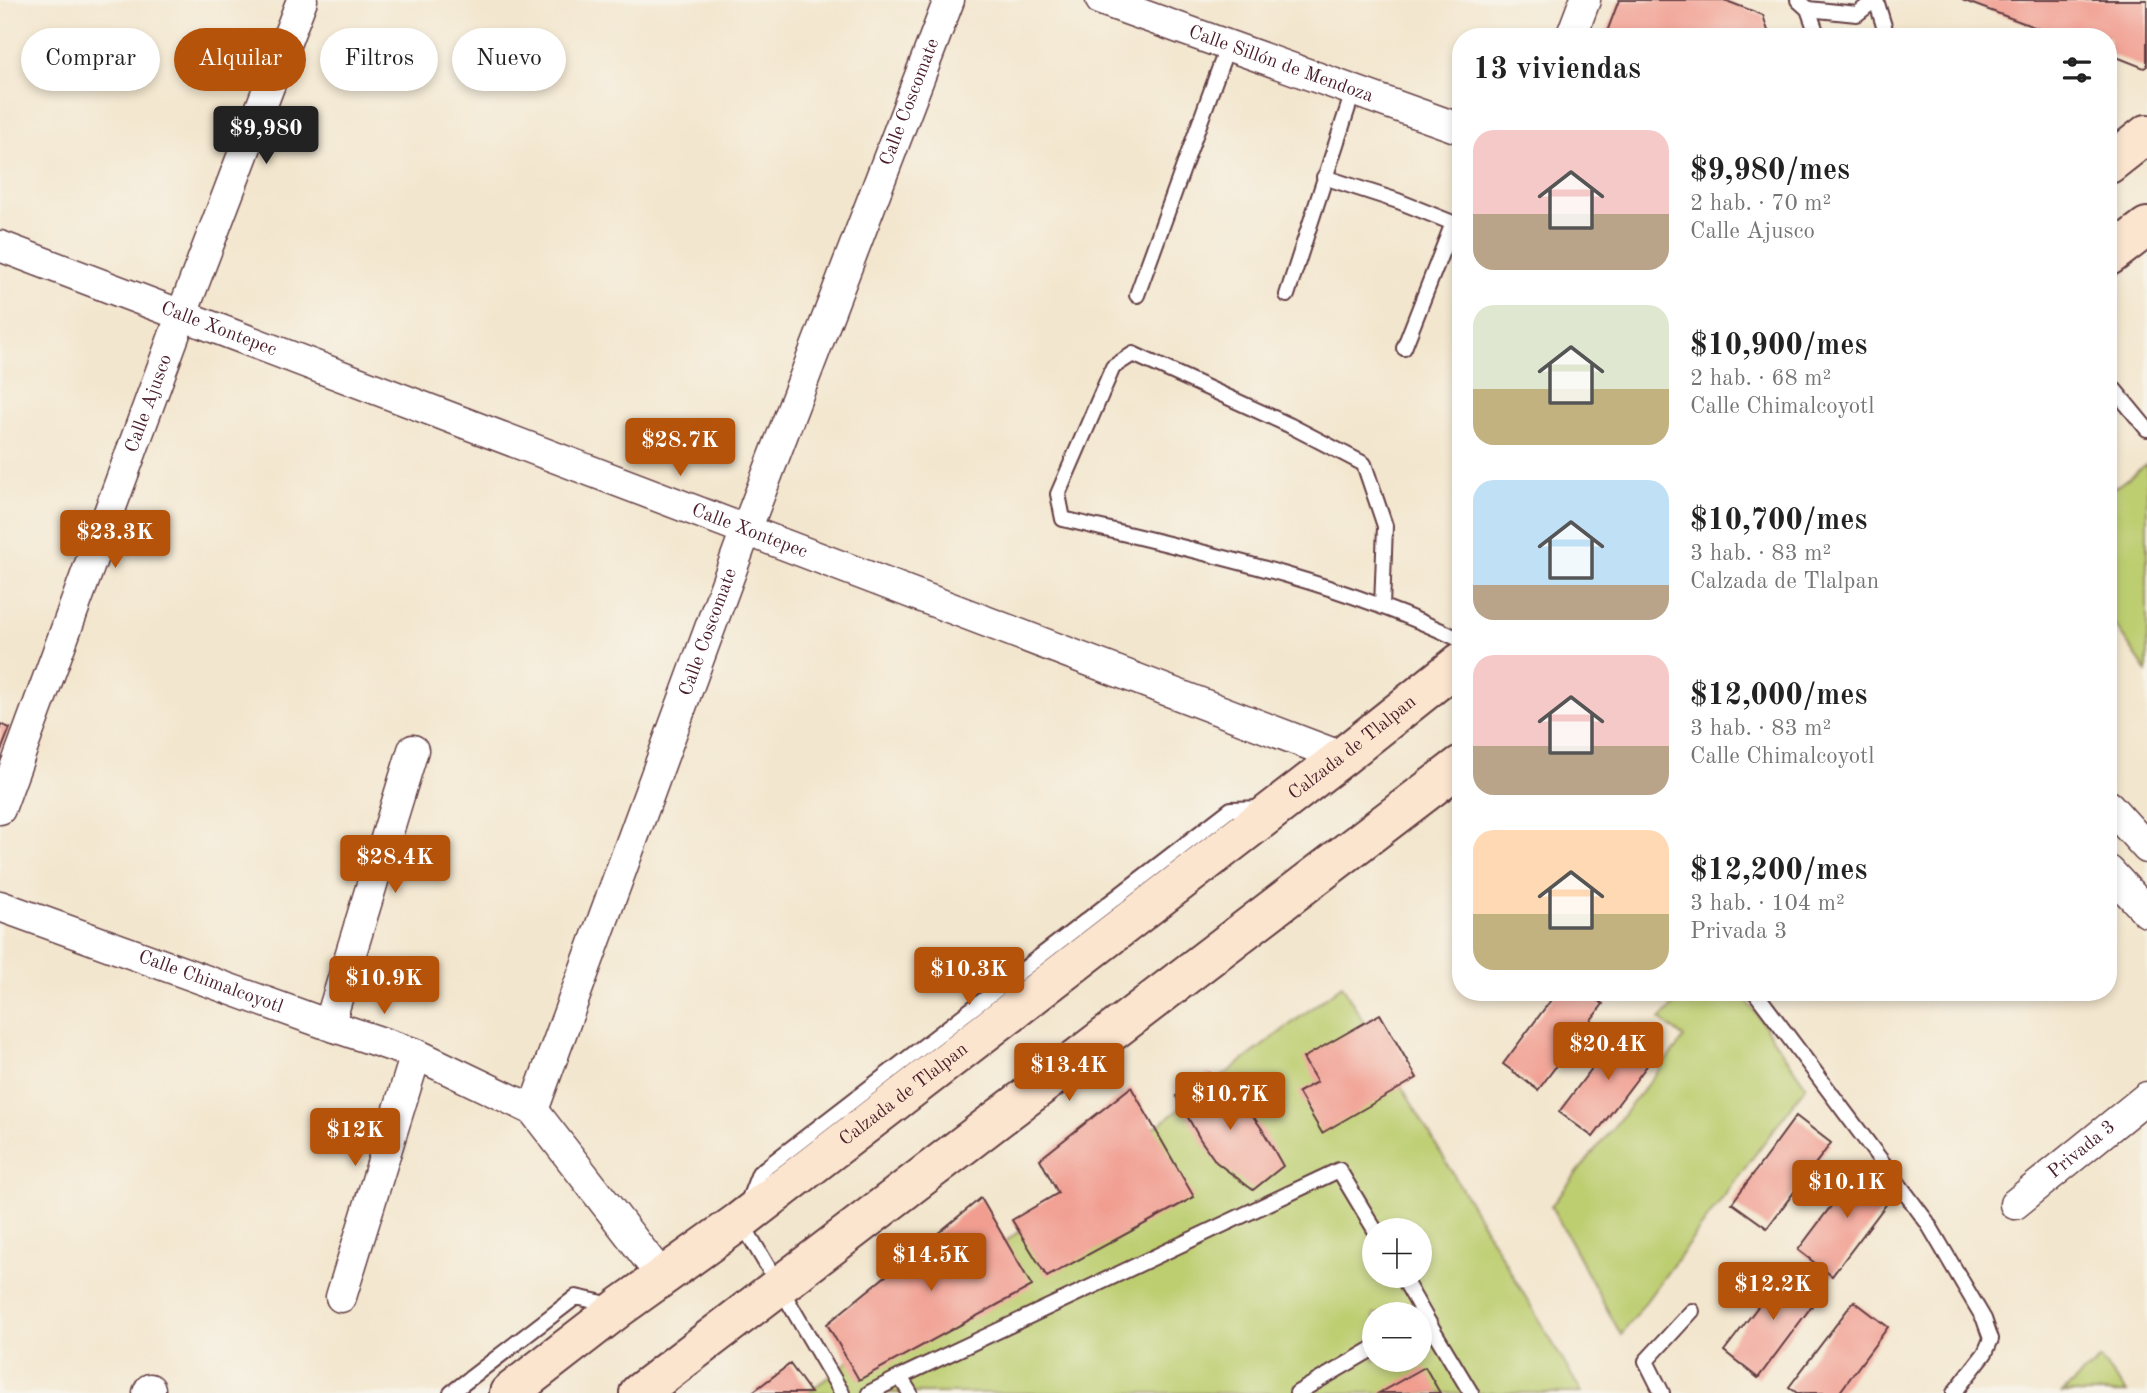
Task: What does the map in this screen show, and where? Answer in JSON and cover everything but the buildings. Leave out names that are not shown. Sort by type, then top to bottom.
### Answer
[{"type":"main road","points":[[2117,158],[2147,134]]},
{"type":"main road","points":[[2117,250],[2147,227]]},
{"type":"main road","name":"Calzada de Tlalpan","points":[[509,1393],[620,1307],[740,1221],[1452,669]]},
{"type":"main road","points":[[639,1393],[1452,772]]},
{"type":"street","name":"Calle Ajusco","points":[[0,809],[182,314],[302,0]]},
{"type":"street","name":"Calle Coscomate","points":[[533,1110],[746,530],[949,0]]},
{"type":"street","name":"Calle Sillón de Mendoza","points":[[1101,0],[1452,126]]},
{"type":"street","points":[[1574,28],[1585,0]]},
{"type":"street","name":"Calle Xontepec","points":[[0,246],[1342,757]]},
{"type":"street","points":[[329,1025],[413,750]]},
{"type":"street","points":[[2117,815],[2147,848]]},
{"type":"street","points":[[2117,880],[2147,912]]},
{"type":"street","name":"Calle Chimalcoyotl","points":[[0,906],[416,1054],[533,1110],[663,1278]]},
{"type":"street","points":[[341,1297],[416,1054]]},
{"type":"street","name":"Privada 3","points":[[2015,1204],[2147,1097]]},
{"type":"lane","points":[[1803,4],[1857,15],[1875,0],[1883,28]]},
{"type":"lane","points":[[1803,4],[1814,28]]},
{"type":"lane","points":[[1136,295],[1228,46]]},
{"type":"lane","points":[[1287,295],[1354,89]]},
{"type":"lane","points":[[1324,177],[1398,201],[1452,223]]},
{"type":"lane","points":[[1404,348],[1452,226]]},
{"type":"lane","points":[[1382,607],[1385,526],[1364,464],[1289,425],[1133,354],[1113,367],[1058,494],[1063,519],[1242,561],[1382,607],[1410,616],[1452,636]]},
{"type":"lane","points":[[2117,393],[2147,429]]},
{"type":"lane","points":[[1762,1001],[1927,1222],[1984,1319],[1991,1339],[1985,1353],[1954,1393]]},
{"type":"lane","points":[[869,1393],[1339,1170],[1368,1218]]},
{"type":"lane","points":[[740,1221],[842,1393]]},
{"type":"lane","points":[[450,1393],[576,1297],[620,1307]]},
{"type":"lane","points":[[1662,1393],[1646,1361],[1692,1311]]},
{"type":"lane","points":[[1432,1334],[1471,1393]]},
{"type":"lane","points":[[1297,1393],[1362,1355]]},
{"type":"lane","points":[[900,1377],[910,1393]]},
{"type":"green space","points":[[2147,464],[2147,672],[2117,628],[2117,486]]},
{"type":"green space","points":[[1342,985],[1582,1393],[807,1393]]},
{"type":"green space","points":[[1678,1001],[1747,1001],[1806,1086],[1621,1335],[1551,1206],[1684,1038],[1660,1019]]},
{"type":"green space","points":[[2100,1359],[2127,1393],[2062,1393]]}]
